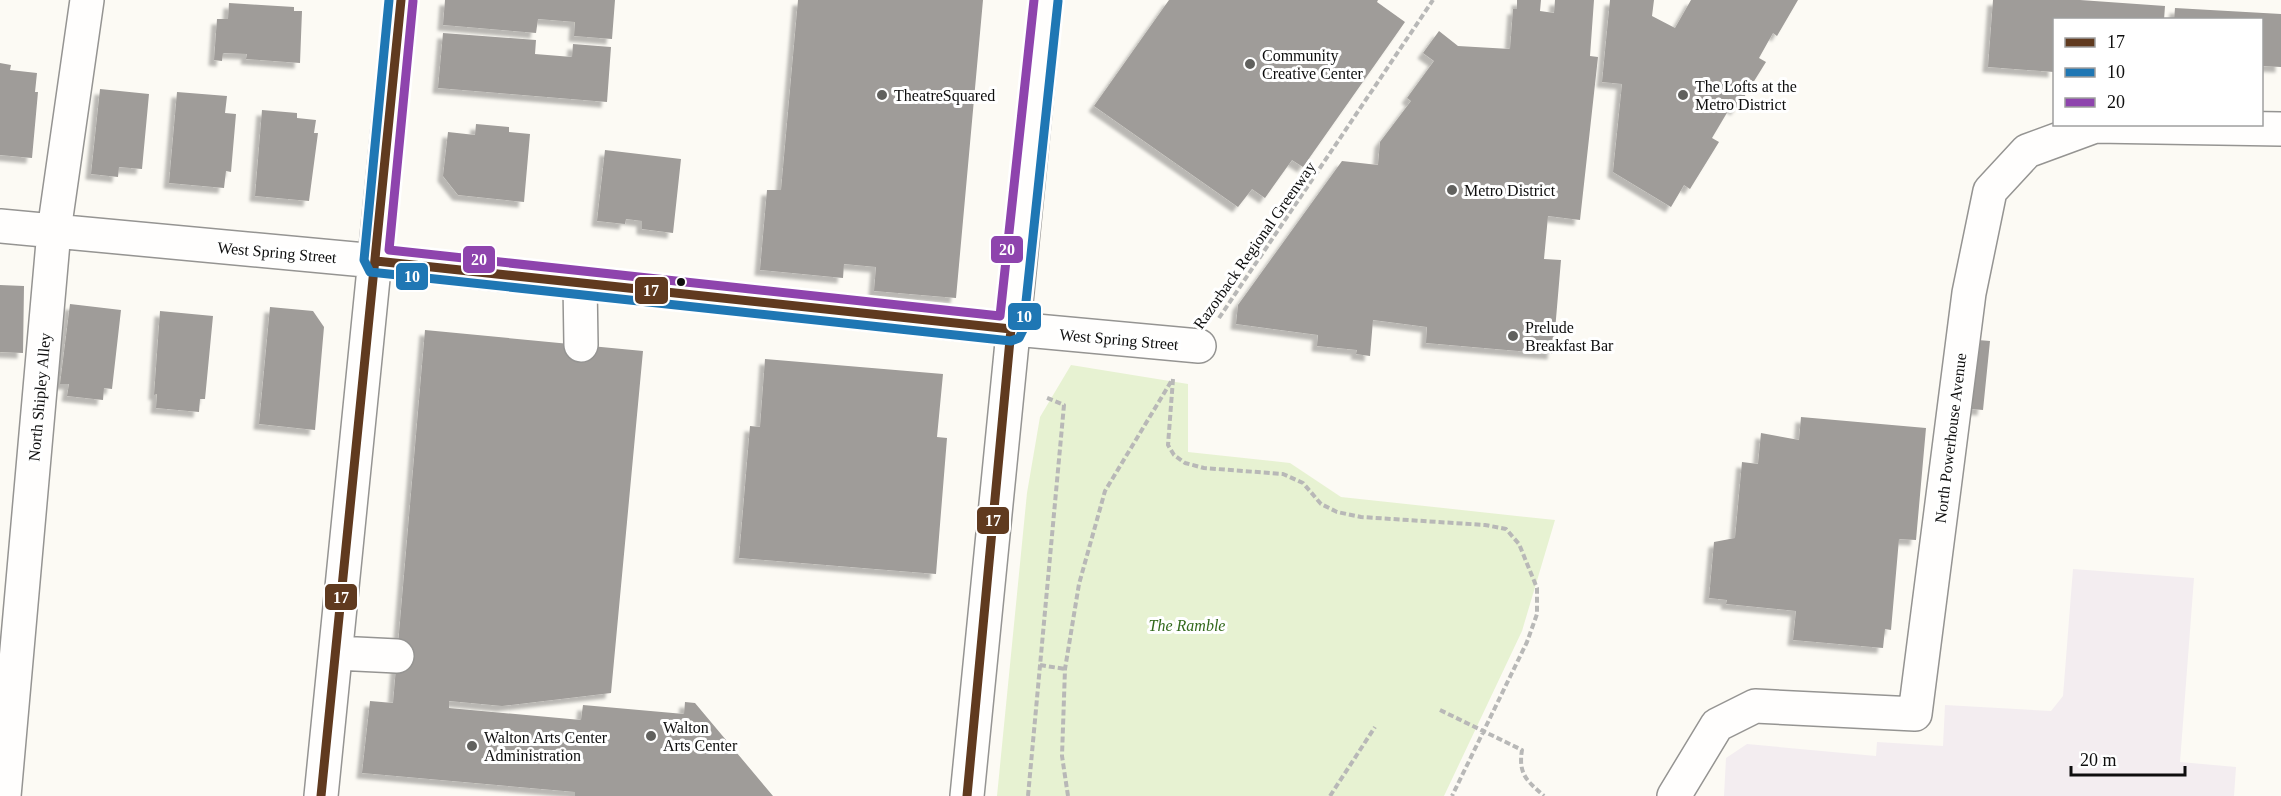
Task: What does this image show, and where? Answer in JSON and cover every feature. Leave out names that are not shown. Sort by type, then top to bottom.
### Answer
[{"type":"street","name":"North Shipley Alley","points":[[4,796],[54,231],[87,0]]},
{"type":"street","points":[[321,796],[376,261],[400,0]]},
{"type":"street","points":[[967,796],[1011,329],[1046,0]]},
{"type":"street","name":"North Powerhouse Avenue","points":[[1674,796],[1717,725],[1755,706],[1915,714],[1969,293],[1990,191],[2027,151],[2095,126],[2281,129]]},
{"type":"street","name":"West Spring Street","points":[[0,226],[376,261],[1011,329],[1199,346]]},
{"type":"street","points":[[580,283],[581,345]]},
{"type":"street","points":[[336,653],[397,656]]},
{"type":"path","name":"Razorback Regional Greenway","points":[[1068,796],[1062,756],[1065,669],[1079,584],[1105,491],[1136,435],[1173,379],[1199,346],[1433,0]]},
{"type":"path","points":[[1173,379],[1167,445],[1174,455],[1185,463],[1204,468],[1283,474],[1303,483],[1321,504],[1337,512],[1361,517],[1485,525],[1506,529],[1519,544],[1530,565],[1537,588],[1537,614],[1527,642],[1452,796]]},
{"type":"path","points":[[1028,796],[1064,405],[1045,397]]},
{"type":"path","points":[[1040,665],[1065,669]]},
{"type":"path","points":[[1440,710],[1522,750],[1520,764],[1522,778],[1544,796]]},
{"type":"path","points":[[1330,796],[1375,727]]},
{"type":"shaded area","points":[[2073,569],[2194,578],[2180,762],[2236,767],[2234,796],[1724,796],[1726,758],[1747,744],[1876,756],[1877,742],[1943,746],[1945,705],[2051,711],[2063,696]]},
{"type":"green space","name":"The Ramble","points":[[1071,365],[1188,384],[1188,452],[1290,463],[1341,497],[1555,520],[1522,631],[1444,796],[997,796],[1027,493],[1040,417]]},
{"type":"building","points":[[445,0],[615,0],[612,39],[574,36],[575,22],[538,19],[536,33],[443,25]]},
{"type":"building","name":"TheatreSquared","points":[[798,0],[983,0],[956,298],[874,291],[876,267],[844,264],[843,278],[760,270],[767,190],[781,190]]},
{"type":"building","name":"Community Creative Center","points":[[1169,0],[1378,0],[1377,2],[1405,22],[1303,167],[1292,160],[1265,198],[1252,189],[1238,207],[1094,106]]},
{"type":"building","name":"Metro District","points":[[1517,0],[1541,0],[1540,11],[1554,13],[1555,0],[1594,0],[1590,56],[1598,57],[1580,220],[1548,216],[1544,259],[1561,260],[1553,354],[1426,343],[1427,327],[1373,320],[1370,356],[1356,354],[1357,350],[1317,346],[1318,335],[1236,324],[1238,305],[1342,161],[1378,165],[1380,142],[1411,101],[1407,98],[1434,61],[1423,53],[1439,31],[1458,46],[1510,49],[1513,9],[1517,9]]},
{"type":"building","name":"The Lofts at the Metro District","points":[[1610,0],[1654,0],[1652,16],[1675,28],[1691,0],[1798,0],[1777,36],[1773,33],[1759,58],[1766,62],[1736,110],[1731,106],[1712,138],[1719,142],[1690,189],[1684,185],[1671,207],[1613,172],[1622,84],[1602,82]]},
{"type":"building","points":[[1993,0],[2080,0],[2165,6],[2164,18],[2053,18],[2053,72],[1988,67]]},
{"type":"building","points":[[229,3],[294,7],[294,11],[302,11],[300,63],[246,59],[247,54],[223,53],[222,61],[214,60],[217,19],[228,19]]},
{"type":"building","points":[[2175,8],[2281,14],[2281,67],[2263,66],[2263,18],[2174,18]]},
{"type":"building","points":[[443,33],[536,40],[535,54],[572,57],[573,44],[611,47],[607,102],[438,88]]},
{"type":"building","points":[[0,63],[11,65],[10,70],[37,73],[35,92],[38,92],[32,158],[0,155]]},
{"type":"building","points":[[100,89],[149,94],[142,169],[119,167],[118,177],[91,174]]},
{"type":"building","points":[[177,92],[227,96],[225,113],[236,114],[231,172],[226,171],[224,188],[169,183]]},
{"type":"building","points":[[262,110],[297,113],[297,118],[316,120],[314,133],[318,133],[309,201],[255,196]]},
{"type":"building","points":[[476,124],[509,127],[509,132],[530,134],[524,202],[458,195],[443,176],[448,132],[475,135]]},
{"type":"building","points":[[605,150],[681,159],[673,233],[642,229],[642,221],[626,219],[625,224],[597,221]]},
{"type":"building","points":[[0,285],[24,286],[23,353],[0,352]]},
{"type":"building","points":[[70,304],[121,310],[112,389],[104,388],[103,400],[67,396],[69,384],[60,384]]},
{"type":"building","points":[[270,307],[313,311],[324,327],[315,430],[259,424]]},
{"type":"building","points":[[160,311],[213,316],[205,399],[200,399],[199,412],[156,408],[157,394],[154,395]]},
{"type":"building","points":[[425,330],[643,351],[611,693],[502,706],[449,701],[449,708],[581,720],[583,705],[684,714],[685,702],[695,703],[773,796],[575,796],[575,792],[362,773],[370,701],[393,703]]},
{"type":"building","points":[[1978,340],[1990,341],[1983,410],[1972,409]]},
{"type":"building","points":[[765,359],[943,374],[937,437],[947,438],[936,574],[739,558],[750,426],[760,427]]},
{"type":"building","points":[[1801,417],[1926,428],[1916,540],[1899,539],[1891,630],[1885,629],[1883,648],[1793,640],[1796,611],[1726,604],[1727,600],[1709,598],[1714,542],[1735,538],[1742,462],[1758,464],[1761,433],[1799,440]]},
{"type":"transit line","name":"10","points":[[389,0],[364,260],[370,272],[1011,341],[1019,338],[1023,330],[1058,1]]},
{"type":"transit line","name":"17","points":[[321,796],[401,0]]},
{"type":"transit line","name":"20","points":[[413,1],[389,250],[1000,316],[1034,0]]},
{"type":"transit line","name":"17","points":[[376,261],[1011,329],[967,796]]},
{"type":"place","name":"Community Creative Center","points":[[1250,64]]},
{"type":"place","name":"TheatreSquared","points":[[882,95]]},
{"type":"place","name":"The Lofts at the Metro District","points":[[1683,95]]},
{"type":"place","name":"Metro District","points":[[1452,190]]},
{"type":"place","name":"Prelude Breakfast Bar","points":[[1513,336]]},
{"type":"place","name":"Walton Arts Center","points":[[651,736]]},
{"type":"place","name":"Walton Arts Center Administration","points":[[472,746]]}]
